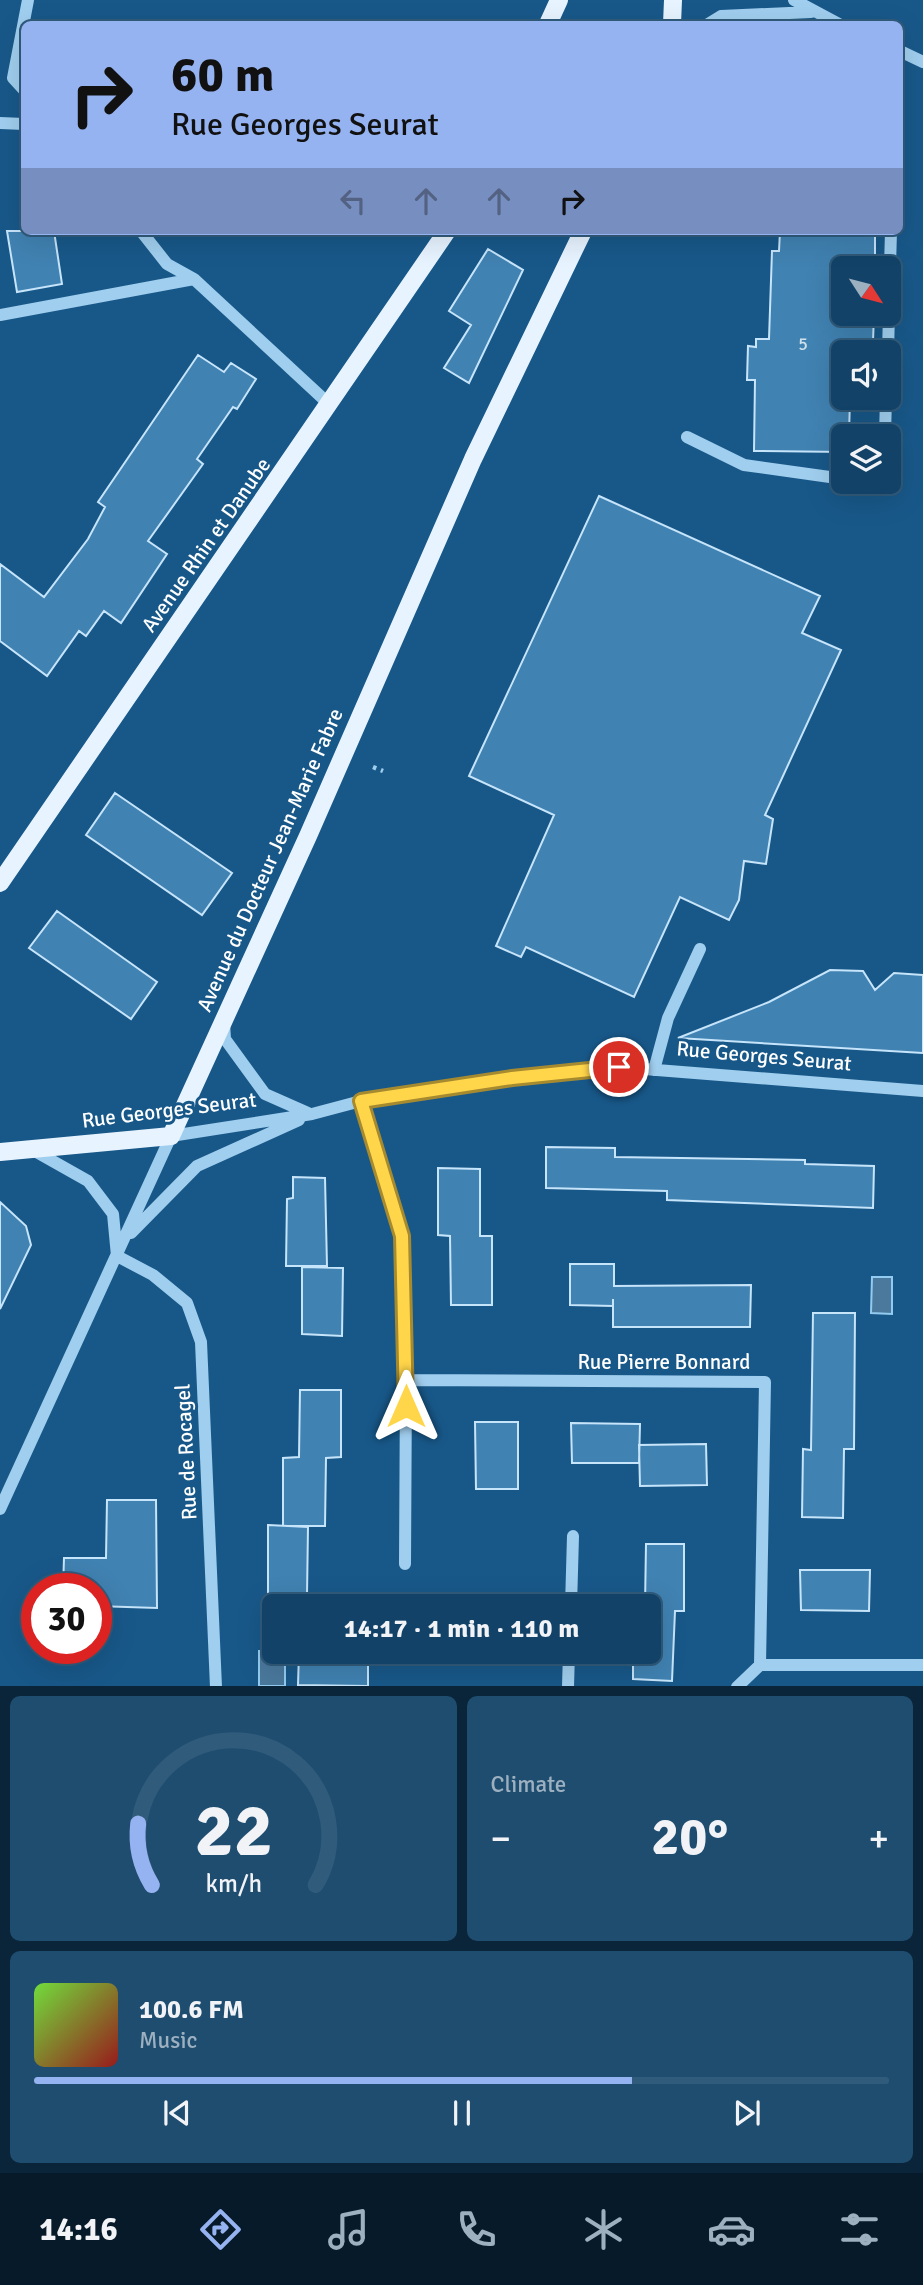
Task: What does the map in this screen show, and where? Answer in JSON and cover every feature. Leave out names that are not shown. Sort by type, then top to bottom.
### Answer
[{"type":"main road","points":[[549,21],[559,0]]},
{"type":"main road","points":[[672,21],[673,0]]},
{"type":"main road","name":"Avenue Rhin et Danube","points":[[0,883],[444,235]]},
{"type":"main road","name":"Avenue du Docteur Jean-Marie Fabre","points":[[171,1136],[223,1017],[308,836],[473,459],[581,235]]},
{"type":"main road","name":"Rue Georges Seurat","points":[[0,1152],[171,1136]]},
{"type":"street","points":[[24,21],[28,0]]},
{"type":"street","points":[[794,0],[811,12],[832,21]]},
{"type":"street","points":[[713,21],[721,16],[811,12]]},
{"type":"street","points":[[21,36],[13,78],[21,87]]},
{"type":"street","points":[[903,52],[923,62]]},
{"type":"street","points":[[0,123],[21,124]]},
{"type":"street","points":[[144,235],[167,264],[194,279],[330,405]]},
{"type":"street","points":[[890,256],[891,235]]},
{"type":"street","points":[[0,315],[194,279]]},
{"type":"street","points":[[687,437],[744,465],[831,477]]},
{"type":"street","points":[[654,1070],[668,1018],[700,949]]},
{"type":"street","name":"Rue Georges Seurat","points":[[223,1017],[225,1039],[265,1094],[312,1114]]},
{"type":"street","name":"Rue Georges Seurat","points":[[171,1136],[312,1114],[361,1101],[512,1078],[619,1067],[923,1091]]},
{"type":"street","points":[[361,1101],[402,1236],[406,1380],[405,1564]]},
{"type":"street","name":"Rue Georges Seurat","points":[[126,1237],[197,1166],[312,1114]]},
{"type":"street","name":"Avenue du Docteur Jean-Marie Fabre","points":[[0,1509],[171,1136]]},
{"type":"street","points":[[33,1150],[88,1181],[113,1214],[117,1256]]},
{"type":"street","name":"Rue de Rocagel","points":[[117,1256],[153,1275],[187,1303],[201,1342],[216,1686]]},
{"type":"street","name":"Rue Pierre Bonnard","points":[[406,1380],[765,1382],[760,1665]]},
{"type":"street","points":[[571,1594],[573,1536]]},
{"type":"street","points":[[568,1686],[569,1664]]},
{"type":"street","points":[[737,1686],[760,1665],[923,1665]]},
{"type":"path","points":[[373,766],[383,771]]},
{"type":"water","points":[[872,1277],[892,1277],[892,1314],[871,1313]]},
{"type":"water","points":[[259,1651],[262,1651],[262,1664],[285,1664],[285,1686],[259,1686]]},
{"type":"building","points":[[7,231],[21,231],[21,235],[55,235],[62,284],[17,292]]},
{"type":"building","points":[[780,235],[875,235],[875,256],[831,256],[831,326],[874,326],[873,340],[831,340],[831,410],[850,410],[849,424],[831,424],[831,452],[754,451],[755,380],[747,380],[748,346],[756,347],[756,339],[769,339],[772,251],[779,251]]},
{"type":"building","points":[[488,249],[523,270],[469,383],[444,368],[471,325],[449,311]]},
{"type":"building","points":[[198,355],[224,372],[231,363],[256,379],[237,409],[233,407],[197,459],[203,464],[148,541],[167,554],[121,623],[104,611],[86,636],[79,631],[47,676],[0,641],[0,564],[44,597],[88,539],[105,507],[98,502]]},
{"type":"building","points":[[599,496],[820,596],[802,633],[841,650],[765,815],[773,819],[766,864],[744,861],[739,900],[729,920],[680,897],[634,997],[526,947],[521,957],[496,946],[554,815],[469,776]]},
{"type":"building","points":[[115,793],[232,873],[202,915],[86,835]]},
{"type":"building","points":[[57,911],[157,982],[131,1019],[29,948]]},
{"type":"building","points":[[830,970],[863,971],[875,990],[894,973],[923,975],[923,1053],[678,1038],[769,1002]]},
{"type":"building","points":[[546,1147],[615,1148],[615,1157],[805,1160],[805,1164],[874,1166],[873,1208],[667,1200],[667,1191],[546,1188]]},
{"type":"building","points":[[438,1168],[480,1169],[480,1236],[492,1236],[492,1305],[451,1305],[450,1236],[438,1235]]},
{"type":"building","points":[[293,1177],[325,1178],[327,1266],[286,1266],[287,1199],[293,1198]]},
{"type":"building","points":[[0,1202],[26,1226],[31,1245],[0,1309]]},
{"type":"building","points":[[570,1264],[614,1264],[614,1286],[751,1285],[750,1327],[613,1327],[613,1306],[570,1305]]},
{"type":"building","points":[[302,1267],[343,1268],[342,1336],[302,1334]]},
{"type":"building","points":[[813,1313],[855,1313],[854,1449],[844,1449],[843,1518],[802,1517],[803,1449],[811,1450]]},
{"type":"building","points":[[300,1390],[341,1390],[341,1457],[326,1458],[325,1526],[283,1526],[283,1458],[299,1457]]},
{"type":"building","points":[[475,1422],[518,1422],[518,1489],[476,1489]]},
{"type":"building","points":[[571,1423],[640,1424],[639,1463],[572,1463]]},
{"type":"building","points":[[706,1444],[707,1485],[640,1486],[639,1445]]},
{"type":"building","points":[[107,1500],[156,1500],[157,1608],[112,1607],[112,1573],[64,1573],[64,1558],[106,1558]]},
{"type":"building","points":[[268,1525],[308,1527],[307,1594],[268,1594]]},
{"type":"building","points":[[646,1544],[684,1544],[684,1611],[675,1611],[672,1681],[633,1679],[633,1664],[661,1664],[661,1594],[645,1594]]},
{"type":"building","points":[[800,1570],[870,1570],[869,1611],[801,1610]]},
{"type":"building","points":[[299,1664],[368,1664],[368,1686],[298,1685]]},
{"type":"route","points":[[406,1406],[402,1236],[361,1101],[512,1078],[619,1067]]}]
